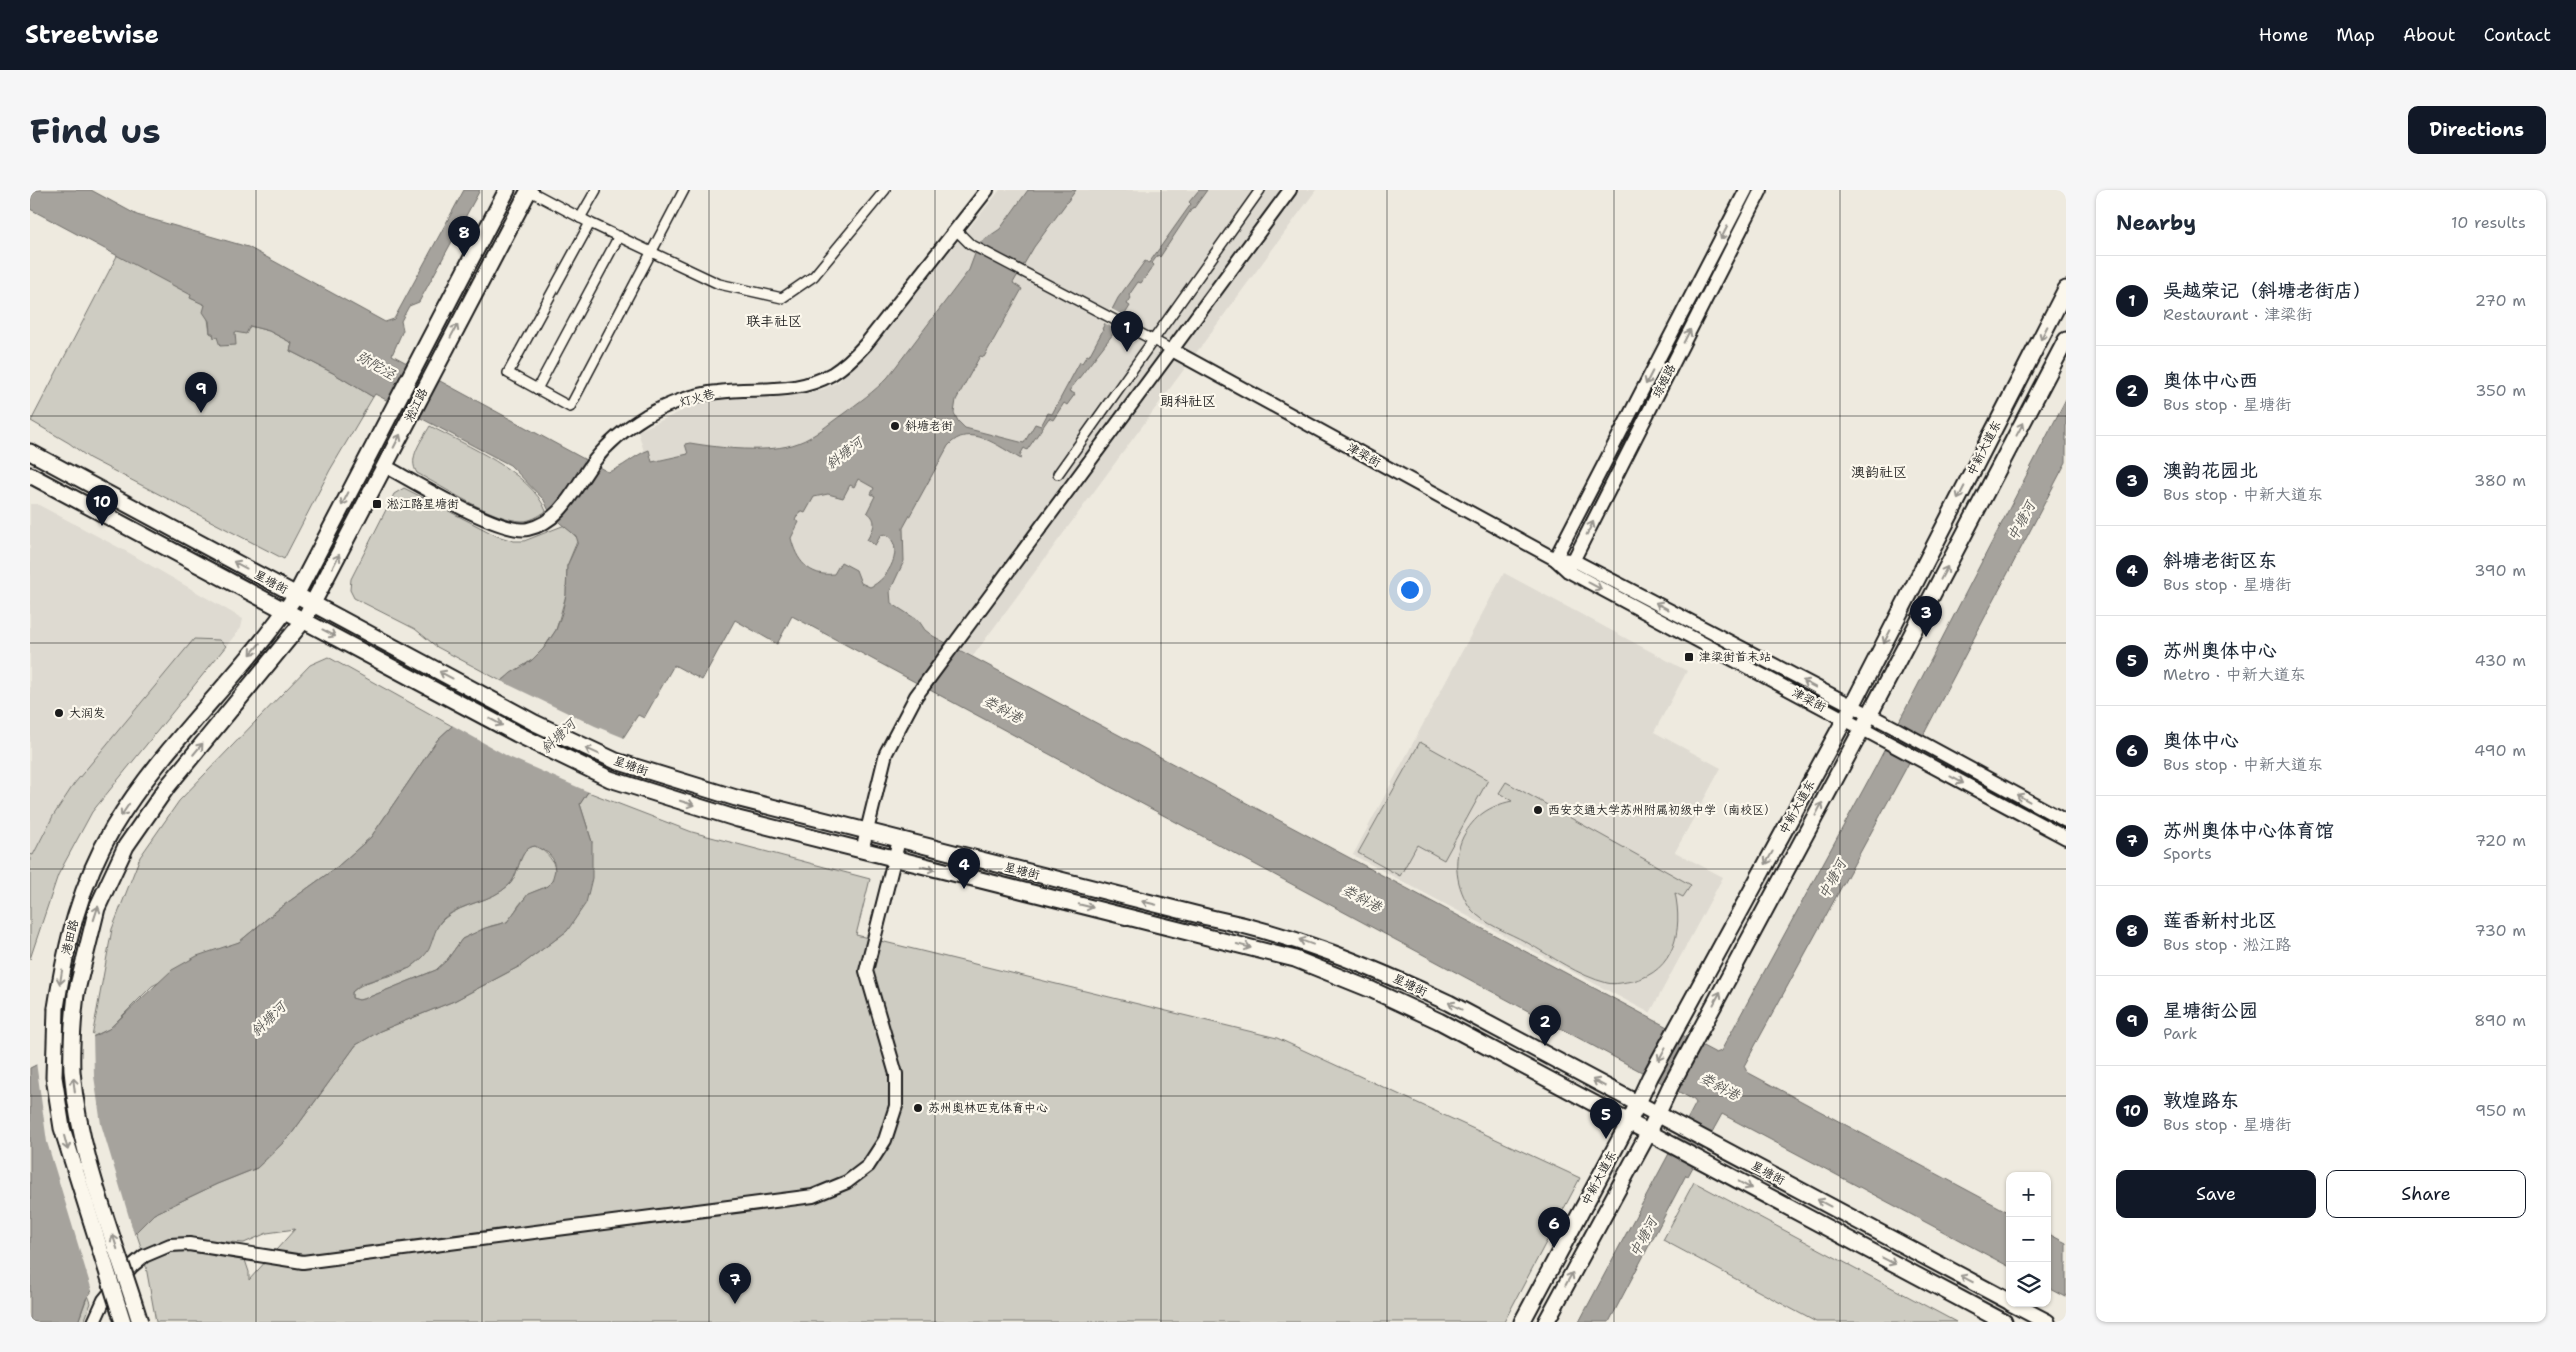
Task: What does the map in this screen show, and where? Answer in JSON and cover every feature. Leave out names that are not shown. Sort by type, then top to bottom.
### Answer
[{"type":"main road","name":"淞江路","points":[[286,610],[296,595],[414,365],[507,190]]},
{"type":"main road","name":"淞江路","points":[[304,620],[528,190]]},
{"type":"main road","name":"中新大道东","points":[[1522,1322],[1629,1122],[1650,1077],[1848,713],[2066,289]]},
{"type":"main road","name":"中新大道东","points":[[1546,1322],[1649,1132],[1694,1041],[1866,722],[2066,340]]},
{"type":"main road","name":"星塘街","points":[[30,452],[313,605],[575,743],[616,761],[736,798],[1207,917],[1258,927],[1375,968],[1449,1003],[2006,1300]]},
{"type":"main road","name":"星塘街","points":[[30,475],[453,700],[566,759],[610,779],[738,818],[862,851],[1295,960],[1372,990],[1439,1021],[2004,1322]]},
{"type":"main road","name":"港田路","points":[[123,1322],[62,1128],[54,1077],[56,1008],[68,940],[78,905],[114,828],[154,771],[286,610]]},
{"type":"main road","name":"港田路","points":[[140,1322],[97,1185],[78,1112],[72,1057],[76,994],[97,908],[126,846],[167,786],[304,620]]},
{"type":"main road","name":"星塘街","points":[[2019,1307],[2047,1322]]},
{"type":"street","points":[[528,190],[590,223],[652,250],[719,284],[782,298],[814,276],[885,190]]},
{"type":"street","points":[[580,218],[596,190]]},
{"type":"street","points":[[590,223],[508,373],[570,407],[684,190]]},
{"type":"street","name":"灯火巷","points":[[385,466],[504,528],[528,529],[553,518],[566,504],[595,459],[627,429],[647,416],[689,398],[716,392],[784,390],[800,387],[832,374],[866,344],[987,190]]},
{"type":"street","points":[[1058,474],[1260,190]]},
{"type":"street","points":[[862,851],[886,753],[916,696],[1290,190]]},
{"type":"street","name":"琼姬路","points":[[1555,559],[1746,190]]},
{"type":"street","name":"琼姬路","points":[[1571,566],[1761,190]]},
{"type":"street","points":[[955,229],[970,244],[1024,274],[1105,313],[1172,350]]},
{"type":"street","points":[[538,389],[619,236]]},
{"type":"street","name":"津梁街","points":[[1172,350],[1555,559],[1866,722],[1895,728],[2066,821]]},
{"type":"street","name":"津梁街","points":[[1866,722],[1888,742],[2066,838]]},
{"type":"street","points":[[94,1322],[104,1300],[132,1266],[144,1256],[170,1246],[189,1244],[303,1262],[813,1196],[847,1182],[864,1170],[878,1153],[892,1123],[896,1106],[896,1074],[866,971],[899,840]]},
{"type":"shaded area","name":"斜塘老街","points":[[1000,190],[1316,190],[973,656],[928,633],[919,621],[895,607],[890,600],[889,591],[865,604],[651,476],[638,431],[697,404],[726,398],[786,397],[823,389],[838,382],[869,350]]},
{"type":"shaded area","points":[[118,254],[192,295],[191,298],[206,305],[210,333],[217,337],[250,326],[269,331],[292,343],[290,351],[333,373],[373,397],[330,470],[284,559],[89,458],[69,443],[31,421]]},
{"type":"shaded area","points":[[430,426],[496,461],[512,472],[538,497],[546,511],[529,520],[510,519],[468,502],[417,473],[414,467],[415,455]]},
{"type":"shaded area","points":[[404,488],[497,536],[514,541],[524,541],[565,525],[578,539],[567,566],[566,595],[556,630],[539,655],[501,681],[437,647],[415,629],[354,598],[350,590],[351,579],[394,494]]},
{"type":"shaded area","points":[[30,504],[37,504],[131,554],[243,619],[241,628],[226,646],[219,640],[74,784],[53,816],[33,856],[30,854]]},
{"type":"shaded area","name":"西安交通大学苏州附属初级中学（南校区）","points":[[1504,573],[1687,671],[1654,732],[1721,768],[1675,852],[1723,877],[1650,1013],[1353,855]]},
{"type":"shaded area","points":[[194,639],[219,640],[226,646],[92,812],[58,875],[30,959],[30,854],[33,855],[53,816],[74,784]]},
{"type":"shaded area","points":[[328,657],[452,726],[438,739],[371,837],[337,867],[280,908],[239,942],[152,986],[109,1029],[92,1037],[112,929],[140,857],[179,801],[310,665]]},
{"type":"shaded area","points":[[1420,742],[1488,780],[1444,860],[1417,845],[1400,876],[1358,853]]},
{"type":"shaded area","points":[[1506,782],[1691,885],[1683,897],[1675,893],[1678,921],[1676,934],[1673,947],[1667,959],[1658,968],[1647,976],[1633,981],[1613,984],[1597,980],[1576,971],[1526,942],[1489,924],[1471,909],[1462,892],[1457,874],[1460,846],[1467,830],[1477,818],[1489,809],[1512,801],[1499,793]]},
{"type":"shaded area","name":"苏州奥林匹克体育中心","points":[[588,792],[692,832],[870,879],[856,935],[1277,1038],[1580,1178],[1504,1322],[156,1322],[144,1256],[136,1232],[154,1214],[217,1184],[257,1168],[290,1136],[356,1045],[380,1031],[454,1001],[520,966],[567,931],[592,842],[580,804]],"holes":[[[295,1229],[249,1280],[249,1272],[245,1260],[175,1249],[199,1240],[244,1243],[267,1233]]]},
{"type":"shaded area","points":[[535,846],[550,858],[555,869],[555,875],[547,886],[527,896],[507,922],[491,926],[462,939],[447,960],[436,970],[367,998],[359,1000],[352,998],[352,992],[366,983],[397,974],[418,962],[427,949],[436,929],[445,918],[460,908],[502,891],[513,880],[525,851]]},
{"type":"shaded area","points":[[1694,1182],[1956,1322],[1816,1322],[1663,1240]]},
{"type":"shaded area","points":[[88,1295],[91,1303],[84,1322],[78,1322]]},
{"type":"water","points":[[30,190],[91,190],[137,215],[248,247],[385,322],[394,319],[464,190],[480,190],[419,302],[409,306],[401,321],[403,330],[392,355],[608,472],[619,468],[649,450],[652,462],[688,454],[685,444],[690,443],[715,447],[759,449],[786,446],[810,437],[866,397],[888,377],[969,270],[979,243],[1000,229],[1028,190],[1076,190],[1034,247],[1013,283],[1022,289],[984,357],[980,356],[956,400],[954,413],[958,421],[965,428],[1024,443],[1035,424],[1041,426],[1048,413],[1052,414],[1080,362],[1082,363],[1087,355],[1089,356],[1118,298],[1145,261],[1149,263],[1191,204],[1189,202],[1199,190],[1207,190],[1193,207],[1160,257],[1158,255],[1152,263],[1154,265],[1141,283],[1138,282],[1129,295],[1131,298],[1127,304],[1130,306],[1113,334],[1069,391],[1075,394],[1067,405],[1064,403],[1053,420],[1049,418],[1027,450],[1024,448],[1020,455],[1021,459],[994,443],[975,436],[965,436],[956,439],[948,446],[903,528],[904,561],[890,591],[891,603],[919,621],[925,630],[933,636],[1716,1053],[1721,1051],[1875,768],[2066,399],[2066,462],[1904,772],[1744,1066],[1747,1072],[2006,1211],[2006,1265],[1722,1114],[1688,1176],[1686,1175],[1609,1322],[1579,1322],[1696,1103],[1694,1100],[792,616],[777,644],[735,620],[702,680],[674,665],[644,718],[638,715],[580,804],[592,842],[592,878],[586,903],[567,931],[520,966],[454,1001],[380,1031],[356,1045],[290,1136],[257,1168],[217,1184],[154,1214],[136,1232],[86,1299],[78,1322],[30,1322],[30,1068],[109,1029],[172,970],[197,956],[239,942],[280,908],[337,867],[371,837],[438,739],[511,673],[531,661],[544,648],[556,630],[562,613],[566,595],[567,566],[578,542],[576,536],[560,523],[548,509],[544,500],[510,465],[375,394],[373,397],[333,373],[290,351],[292,343],[269,331],[250,326],[246,334],[235,332],[236,345],[220,346],[217,337],[214,338],[213,333],[210,333],[209,321],[203,312],[205,305],[190,298],[191,295],[30,209]],"holes":[[[858,479],[874,488],[871,494],[875,496],[867,512],[871,515],[874,525],[867,540],[875,545],[881,535],[885,534],[891,539],[895,554],[883,577],[870,587],[861,583],[856,570],[841,562],[834,574],[817,573],[811,570],[800,560],[791,538],[799,522],[795,520],[800,511],[805,513],[814,497],[828,494],[843,498],[850,485],[854,487]],[[535,846],[548,853],[553,859],[555,870],[552,881],[546,887],[528,894],[507,922],[485,928],[462,939],[447,960],[436,970],[367,998],[359,1000],[352,998],[352,992],[361,984],[410,968],[423,957],[431,945],[441,921],[451,913],[502,891],[513,880],[522,856],[529,848]]]},
{"type":"water","points":[[2051,1235],[2066,1243],[2066,1297],[2051,1289]]},
{"type":"pier","points":[[1110,308],[1126,317],[1118,331],[1103,322]]},
{"type":"pier","points":[[499,680],[595,726],[627,739],[591,793],[509,757],[450,724]]},
{"type":"pier","points":[[93,1034],[94,1076],[101,1124],[135,1237],[93,1294],[47,1142],[36,1062]]},
{"type":"place","name":"莲香新村北区","points":[[464,257]]},
{"type":"place","name":"吴越荣记（斜塘老街店）","points":[[1127,352]]},
{"type":"place","name":"星塘街公园","points":[[201,413]]},
{"type":"place","name":"斜塘老街","points":[[895,426]]},
{"type":"place","name":"淞江路星塘街","points":[[377,504]]},
{"type":"place","name":"敦煌路东","points":[[102,526]]},
{"type":"place","name":"澳韵花园北","points":[[1926,637]]},
{"type":"place","name":"津梁街首末站","points":[[1689,657]]},
{"type":"place","name":"大润发","points":[[59,713]]},
{"type":"place","name":"西安交通大学苏州附属初级中学（南校区）","points":[[1538,810]]},
{"type":"place","name":"斜塘老街区东","points":[[964,889]]},
{"type":"place","name":"奥体中心西","points":[[1545,1046]]},
{"type":"place","name":"苏州奥林匹克体育中心","points":[[918,1108]]},
{"type":"place","name":"苏州奥体中心","points":[[1606,1139]]},
{"type":"place","name":"奥体中心","points":[[1554,1248]]},
{"type":"place","name":"苏州奥体中心体育馆","points":[[735,1304]]},
{"type":"district","name":"联丰社区","points":[[774,321]]},
{"type":"district","name":"朗科社区","points":[[1188,401]]},
{"type":"district","name":"澳韵社区","points":[[1879,472]]},
{"type":"water label","name":"弥陀泾","points":[[376,365]]},
{"type":"water label","name":"斜塘河","points":[[844,453]]},
{"type":"water label","name":"中塘河","points":[[2021,521]]},
{"type":"water label","name":"娄斜港","points":[[1003,709]]},
{"type":"water label","name":"斜塘河","points":[[558,736]]},
{"type":"water label","name":"中塘河","points":[[1832,879]]},
{"type":"water label","name":"娄斜港","points":[[1362,898]]},
{"type":"water label","name":"斜塘河","points":[[268,1019]]},
{"type":"water label","name":"娄斜港","points":[[1720,1086]]},
{"type":"water label","name":"中塘河","points":[[1643,1237]]}]
